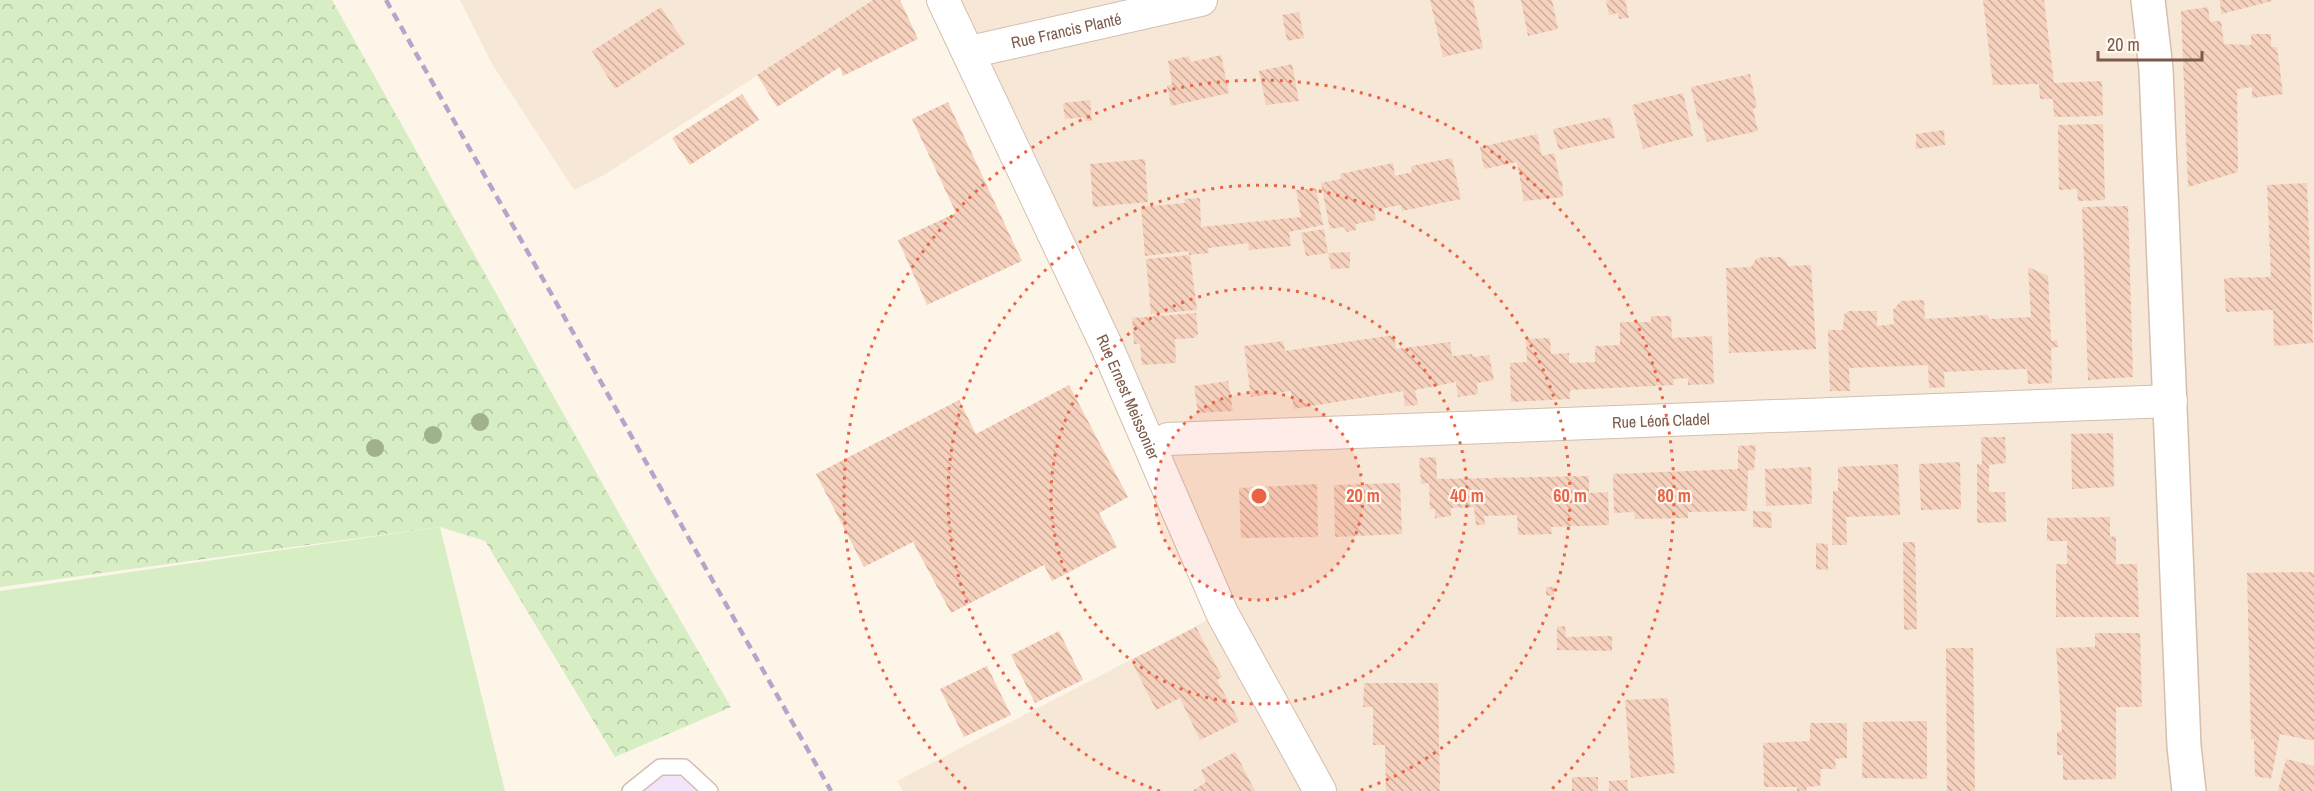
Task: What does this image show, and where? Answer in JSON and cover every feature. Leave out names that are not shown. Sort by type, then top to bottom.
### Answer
[{"type":"main road","points":[[2148,0],[2156,69],[2184,746],[2189,791]]},
{"type":"street","name":"Rue Ernest Meissonier","points":[[943,0],[1102,336],[1222,613],[1320,791]]},
{"type":"street","name":"Rue Francis Planté","points":[[970,56],[983,49],[1201,0]]},
{"type":"street","name":"Rue Léon Cladel","points":[[1151,447],[1168,439],[2171,401]]},
{"type":"lane","points":[[630,791],[660,766],[684,767],[710,791]]},
{"type":"shaded area","points":[[460,0],[873,0],[604,175],[574,190],[492,64]]},
{"type":"shaded area","points":[[943,0],[2314,0],[2314,791],[903,791],[897,781],[1221,613]]},
{"type":"shaded area","points":[[660,767],[710,791],[630,791]]},
{"type":"green space","points":[[0,0],[332,0],[644,558],[731,707],[615,757],[485,541],[440,527],[0,587]]},
{"type":"green space","points":[[440,527],[505,791],[0,791],[0,591]]},
{"type":"building","points":[[873,0],[900,0],[918,39],[843,76],[840,67],[777,107],[757,75]]},
{"type":"building","points":[[1430,0],[1473,0],[1483,48],[1443,57]]},
{"type":"building","points":[[1521,0],[1552,0],[1558,29],[1528,36]]},
{"type":"building","points":[[1625,0],[1629,18],[1619,19],[1618,13],[1609,15],[1606,1]]},
{"type":"building","points":[[1983,0],[2044,0],[2054,83],[2102,81],[2103,116],[2054,117],[2053,99],[2040,99],[2039,84],[1993,85]]},
{"type":"building","points":[[2220,0],[2272,0],[2272,1],[2221,14]]},
{"type":"building","points":[[661,7],[685,44],[615,89],[592,51]]},
{"type":"building","points":[[2208,7],[2210,22],[2221,21],[2224,44],[2251,45],[2251,34],[2271,34],[2271,47],[2277,47],[2283,94],[2252,98],[2252,87],[2237,89],[2238,172],[2188,187],[2181,11]]},
{"type":"building","points":[[1299,12],[1304,38],[1287,41],[1282,15]]},
{"type":"building","points":[[1221,55],[1229,93],[1171,106],[1167,86],[1172,84],[1168,61],[1189,56],[1191,62]]},
{"type":"building","points":[[1292,64],[1299,101],[1266,105],[1259,71]]},
{"type":"building","points":[[1750,74],[1757,107],[1753,109],[1758,131],[1707,142],[1701,119],[1698,120],[1691,87]]},
{"type":"building","points":[[1683,93],[1693,136],[1643,149],[1632,105]]},
{"type":"building","points":[[742,94],[759,120],[690,165],[672,138]]},
{"type":"building","points":[[1090,100],[1092,121],[1085,121],[1084,117],[1065,119],[1063,103]]},
{"type":"building","points":[[948,102],[1022,261],[927,305],[898,240],[956,213],[912,119]]},
{"type":"building","points":[[1610,117],[1615,138],[1559,150],[1553,129]]},
{"type":"building","points":[[2103,124],[2105,200],[2078,201],[2077,189],[2059,190],[2058,125]]},
{"type":"building","points":[[1944,130],[1945,145],[1916,149],[1916,134]]},
{"type":"building","points":[[1537,134],[1542,156],[1554,153],[1560,180],[1562,180],[1563,197],[1524,201],[1517,162],[1484,169],[1480,147]]},
{"type":"building","points":[[1452,158],[1461,199],[1402,211],[1401,205],[1374,210],[1376,220],[1356,224],[1356,230],[1347,232],[1344,227],[1330,229],[1321,183],[1341,179],[1340,174],[1393,163],[1395,176],[1412,172],[1411,166]]},
{"type":"building","points":[[1145,159],[1148,202],[1093,207],[1090,164]]},
{"type":"building","points":[[2307,183],[2313,343],[2274,346],[2273,310],[2226,312],[2224,278],[2271,277],[2267,185]]},
{"type":"building","points":[[1316,188],[1323,225],[1289,232],[1291,246],[1249,250],[1248,243],[1208,248],[1209,253],[1189,255],[1189,251],[1145,256],[1141,207],[1185,203],[1184,199],[1200,198],[1201,227],[1301,217],[1296,190]]},
{"type":"building","points":[[2128,206],[2133,377],[2088,380],[2082,207]]},
{"type":"building","points":[[1324,229],[1328,253],[1306,256],[1301,233]]},
{"type":"building","points":[[1350,252],[1350,268],[1331,269],[1328,253]]},
{"type":"building","points":[[1190,255],[1197,310],[1151,314],[1146,259]]},
{"type":"building","points":[[1781,257],[1788,266],[1811,265],[1816,349],[1729,353],[1726,268],[1751,267],[1756,259]]},
{"type":"building","points":[[2028,267],[2048,276],[2051,341],[2057,340],[2058,347],[2051,348],[2052,383],[2028,384],[2027,369],[1991,370],[1944,372],[1945,387],[1929,388],[1928,365],[1849,368],[1850,391],[1830,391],[1828,330],[1843,330],[1844,315],[1848,311],[1877,311],[1877,326],[1894,324],[1893,310],[1901,301],[1924,300],[1925,319],[1988,315],[1989,319],[2031,317]]},
{"type":"building","points":[[1196,313],[1198,334],[1194,338],[1175,339],[1176,363],[1142,365],[1140,344],[1134,344],[1132,318]]},
{"type":"building","points":[[1651,316],[1671,316],[1672,338],[1712,336],[1714,384],[1688,385],[1688,378],[1673,379],[1674,385],[1570,390],[1570,399],[1511,402],[1510,363],[1527,362],[1526,339],[1550,338],[1551,354],[1569,353],[1569,363],[1595,362],[1595,346],[1620,345],[1620,322],[1651,322]]},
{"type":"building","points":[[1394,335],[1396,349],[1450,342],[1452,356],[1489,355],[1494,380],[1477,383],[1478,394],[1458,397],[1456,382],[1415,390],[1418,405],[1405,406],[1403,391],[1294,409],[1291,391],[1251,397],[1244,346],[1283,341],[1285,351]]},
{"type":"building","points":[[1228,381],[1233,411],[1198,413],[1194,386]]},
{"type":"building","points":[[1069,385],[1128,497],[1099,513],[1117,547],[1052,581],[1044,565],[951,613],[913,542],[864,567],[816,474],[959,400],[976,434]]},
{"type":"building","points":[[2113,433],[2114,487],[2072,489],[2071,434]]},
{"type":"building","points":[[1981,437],[2005,437],[2006,463],[1989,465],[1989,492],[2005,492],[2006,522],[1977,523],[1977,464],[1982,464]]},
{"type":"building","points":[[1756,445],[1754,470],[1748,470],[1747,511],[1688,512],[1688,518],[1635,519],[1634,512],[1614,513],[1613,474],[1738,469],[1738,446]]},
{"type":"building","points":[[1436,457],[1437,479],[1589,476],[1589,493],[1608,492],[1609,525],[1551,527],[1552,534],[1518,535],[1517,515],[1484,516],[1485,525],[1476,525],[1474,507],[1451,508],[1451,516],[1435,518],[1435,509],[1430,509],[1429,483],[1421,484],[1419,458]]},
{"type":"building","points":[[1960,462],[1961,509],[1921,510],[1919,464]]},
{"type":"building","points":[[1898,464],[1900,515],[1846,517],[1847,545],[1832,545],[1833,491],[1838,491],[1838,467]]},
{"type":"building","points":[[1811,467],[1812,504],[1766,506],[1765,469]]},
{"type":"building","points":[[1400,483],[1402,534],[1335,537],[1334,485]]},
{"type":"building","points":[[1317,484],[1318,537],[1241,538],[1239,488]]},
{"type":"building","points":[[1753,511],[1771,512],[1772,528],[1753,527]]},
{"type":"building","points":[[2110,517],[2110,537],[2116,536],[2116,564],[2137,564],[2139,617],[2056,617],[2056,564],[2067,564],[2067,541],[2047,541],[2047,518]]},
{"type":"building","points":[[1903,542],[1915,542],[1917,629],[1904,630]]},
{"type":"building","points":[[1816,543],[1828,544],[1828,570],[1816,569]]},
{"type":"building","points":[[2247,573],[2314,573],[2314,741],[2280,734],[2271,779],[2255,776],[2254,739],[2251,739]]},
{"type":"building","points":[[1546,587],[1554,587],[1554,595],[1546,596]]},
{"type":"building","points":[[1565,626],[1566,637],[1612,636],[1612,651],[1557,650],[1557,627]]},
{"type":"building","points":[[1196,627],[1222,677],[1217,680],[1239,721],[1200,740],[1180,698],[1156,710],[1131,660]]},
{"type":"building","points":[[1059,631],[1083,680],[1035,703],[1011,655]]},
{"type":"building","points":[[2095,633],[2140,633],[2142,707],[2116,707],[2116,779],[2063,780],[2063,755],[2057,755],[2057,732],[2062,731],[2056,648],[2095,647]]},
{"type":"building","points":[[1946,648],[1973,648],[1975,791],[1947,791]]},
{"type":"building","points":[[987,666],[1011,715],[964,737],[940,689]]},
{"type":"building","points":[[1364,683],[1438,683],[1440,791],[1386,791],[1385,745],[1373,745],[1373,707],[1363,707]]},
{"type":"building","points":[[1668,698],[1675,773],[1631,778],[1625,700]]},
{"type":"building","points":[[1927,721],[1927,779],[1862,778],[1863,722]]},
{"type":"building","points":[[1810,723],[1847,723],[1847,758],[1835,759],[1836,769],[1821,769],[1820,786],[1807,787],[1806,791],[1797,791],[1797,787],[1764,787],[1763,743],[1810,741]]},
{"type":"building","points":[[1235,752],[1255,791],[1192,791],[1206,782],[1201,770]]},
{"type":"building","points":[[2286,759],[2314,766],[2314,791],[2278,791]]},
{"type":"building","points":[[1572,777],[1598,777],[1598,791],[1572,791]]},
{"type":"building","points":[[1627,780],[1628,791],[1609,791],[1609,781]]},
{"type":"railway","points":[[386,0],[831,791]]}]
